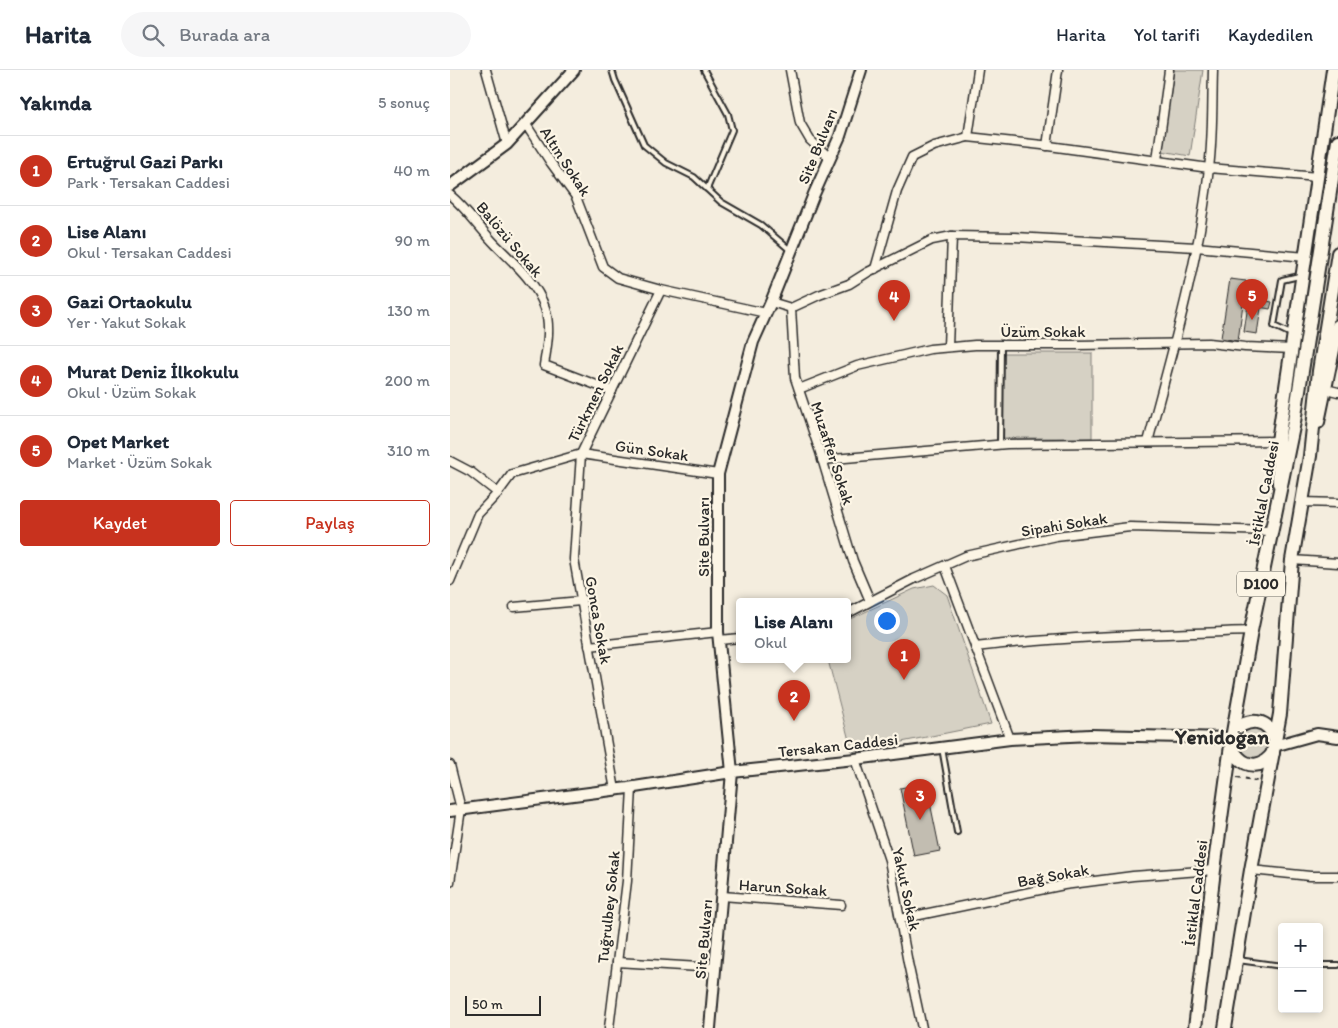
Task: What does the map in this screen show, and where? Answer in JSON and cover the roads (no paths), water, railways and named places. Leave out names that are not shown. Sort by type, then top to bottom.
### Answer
[{"type":"main road","points":[[1279,501],[1278,441],[1333,70]]},
{"type":"main road","name":"İstiklal Caddesi","points":[[1195,1028],[1232,738],[1251,631],[1294,422],[1338,141]]},
{"type":"main road","name":"D100","points":[[1225,1028],[1251,870],[1280,714],[1292,560],[1310,456],[1319,371],[1338,253]]},
{"type":"main road","points":[[1310,456],[1332,390],[1338,326]]},
{"type":"main road","points":[[1257,722],[1269,728],[1274,746],[1267,760],[1261,764],[1246,764],[1235,754],[1232,748],[1232,738],[1238,728],[1244,724],[1257,722]]},
{"type":"street","points":[[486,70],[507,144]]},
{"type":"street","points":[[450,186],[507,144],[574,70]]},
{"type":"street","points":[[790,70],[800,123],[810,140],[830,158]]},
{"type":"street","name":"Site Bulvarı","points":[[710,1028],[732,772],[719,636],[718,474],[753,342],[840,136],[861,70]]},
{"type":"street","points":[[968,137],[978,70]]},
{"type":"street","points":[[1047,146],[1058,70]]},
{"type":"street","points":[[1157,160],[1169,70]]},
{"type":"street","points":[[1148,442],[1175,343],[1196,247],[1209,168],[1213,70]]},
{"type":"street","name":"Altın Sokak","points":[[525,123],[576,197],[603,267],[618,278],[661,290]]},
{"type":"street","points":[[875,269],[897,191],[912,157],[934,146],[968,137],[1209,168],[1318,177]]},
{"type":"street","name":"Balözü Sokak","points":[[450,195],[464,206],[496,244],[512,259],[545,307],[549,326],[544,365],[612,391]]},
{"type":"street","points":[[948,347],[952,236]]},
{"type":"street","points":[[771,302],[790,308],[849,284],[932,240],[952,236],[1015,237],[1196,247],[1306,257]]},
{"type":"street","points":[[661,290],[766,313]]},
{"type":"street","name":"Türkmen Sokak","points":[[450,582],[478,514],[498,493],[512,474],[581,454],[661,290]]},
{"type":"street","name":"Muzaffer Sokak","points":[[790,308],[795,378],[853,561],[870,601]]},
{"type":"street","name":"Üzüm Sokak","points":[[799,389],[857,366],[930,349],[948,347],[1209,343],[1293,349]]},
{"type":"street","points":[[822,460],[1000,445],[1278,441]]},
{"type":"street","name":"Gün Sokak","points":[[581,454],[718,474]]},
{"type":"street","name":"Gonca Sokak","points":[[581,454],[574,559],[615,790]]},
{"type":"street","points":[[450,461],[471,472],[498,493]]},
{"type":"street","points":[[1302,502],[1338,503]]},
{"type":"street","name":"Sipahi Sokak","points":[[851,611],[966,556],[1056,536],[1130,527],[1272,531]]},
{"type":"street","points":[[1292,560],[1338,563]]},
{"type":"street","points":[[945,566],[1010,739]]},
{"type":"street","points":[[514,607],[582,601]]},
{"type":"street","points":[[976,647],[1110,636],[1251,631]]},
{"type":"street","points":[[589,646],[719,636],[736,638]]},
{"type":"street","points":[[1274,746],[1317,734],[1338,736]]},
{"type":"street","name":"Tersakan Caddesi","points":[[450,811],[632,788],[732,772],[855,759],[1010,739],[1090,735],[1232,738]]},
{"type":"street","name":"Yakut Sokak","points":[[855,759],[889,860],[922,1028]]},
{"type":"street","points":[[450,765],[461,809],[450,882]]},
{"type":"street","name":"Tuğrulbey Sokak","points":[[609,1028],[627,882],[632,788]]},
{"type":"street","name":"Bağ Sokak","points":[[900,920],[1064,885],[1133,876],[1214,870]]},
{"type":"street","points":[[1251,870],[1310,876],[1338,876]]},
{"type":"street","name":"Harun Sokak","points":[[722,896],[841,905]]},
{"type":"street","points":[[617,962],[716,968]]},
{"type":"lane","points":[[612,70],[644,145],[666,163],[694,177],[721,202],[761,225],[791,251]]},
{"type":"lane","points":[[704,70],[728,114],[732,130],[707,189]]},
{"type":"lane","points":[[1295,336],[1274,326],[1282,280],[1303,275]]},
{"type":"lane","points":[[1000,445],[1001,345]]},
{"type":"lane","points":[[942,748],[957,832]]},
{"type":"lane","points":[[1236,960],[1278,965]]},
{"type":"lane","points":[[1323,965],[1338,965]]},
{"type":"place","name":"Opet Market","points":[[1252,320]]},
{"type":"place","name":"Murat Deniz İlkokulu","points":[[894,321]]},
{"type":"place","name":"Ertuğrul Gazi Parkı","points":[[904,680]]},
{"type":"place","name":"Lise Alanı","points":[[794,721]]},
{"type":"place","name":"Gazi Ortaokulu","points":[[920,820]]},
{"type":"district","name":"Yenidoğan","points":[[1222,737]]}]
